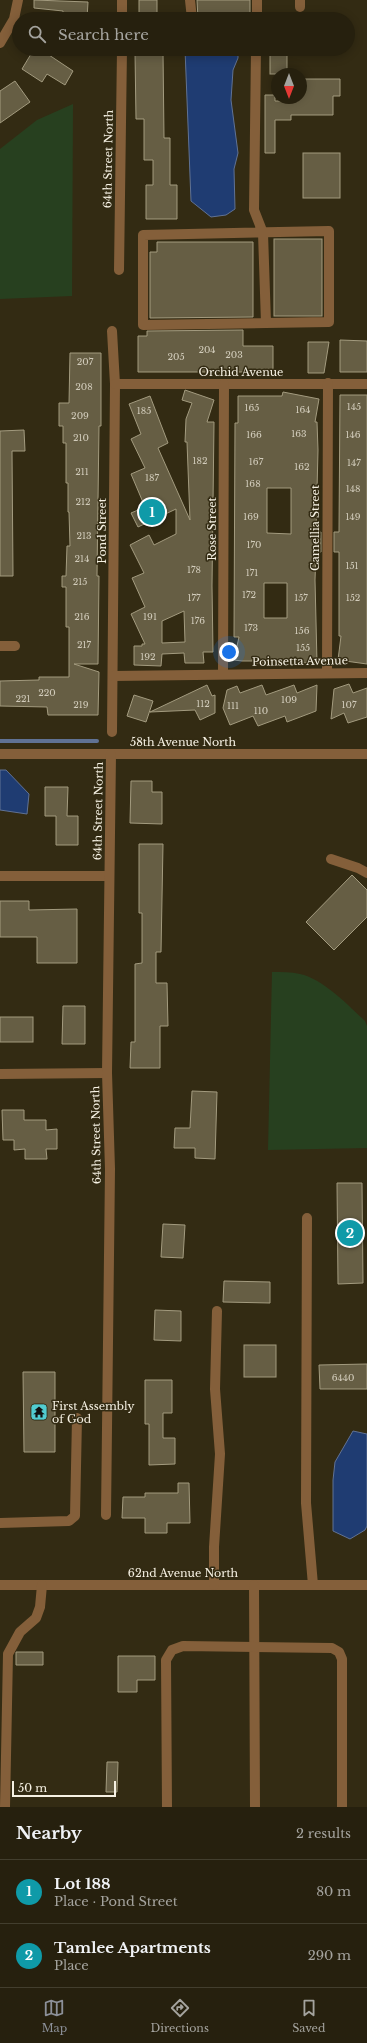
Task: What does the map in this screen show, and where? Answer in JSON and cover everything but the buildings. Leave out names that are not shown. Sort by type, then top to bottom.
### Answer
[{"type":"street","points":[[15,12],[18,0]]},
{"type":"street","points":[[122,0],[122,12]]},
{"type":"street","points":[[190,0],[191,12]]},
{"type":"street","points":[[257,0],[257,12]]},
{"type":"street","points":[[0,43],[12,22]]},
{"type":"street","name":"64th Street North","points":[[119,270],[122,56]]},
{"type":"street","points":[[256,56],[254,210],[263,234],[266,323]]},
{"type":"street","points":[[329,231],[329,322],[266,323],[143,325],[143,235],[263,234],[329,231]]},
{"type":"street","name":"Pond Street","points":[[112,331],[115,384],[112,732]]},
{"type":"street","name":"Camellia Street","points":[[326,673],[328,383]]},
{"type":"street","name":"Orchid Avenue","points":[[115,384],[367,384]]},
{"type":"street","name":"Rose Street","points":[[223,674],[224,384]]},
{"type":"street","points":[[0,646],[15,646]]},
{"type":"street","name":"Poinsetta Avenue","points":[[113,676],[367,673]]},
{"type":"street","name":"58th Avenue North","points":[[0,754],[367,754]]},
{"type":"street","name":"64th Street North","points":[[106,1515],[110,1169],[107,1073],[111,754]]},
{"type":"street","points":[[331,859],[358,868],[367,873]]},
{"type":"street","points":[[0,876],[109,876]]},
{"type":"street","points":[[0,1074],[107,1073]]},
{"type":"street","points":[[307,1218],[306,1503],[313,1585]]},
{"type":"street","points":[[214,1585],[214,1547],[220,1454],[215,1389],[217,1311]]},
{"type":"street","points":[[0,1523],[68,1521],[76,1516],[77,1418]]},
{"type":"street","name":"62nd Avenue North","points":[[0,1585],[367,1585]]},
{"type":"street","points":[[6,1807],[8,1654],[20,1632],[36,1618],[40,1607],[42,1585]]},
{"type":"street","points":[[254,1585],[255,1807]]},
{"type":"street","points":[[167,1807],[166,1660],[172,1650],[183,1646],[332,1648],[339,1652],[342,1659],[342,1807]]},
{"type":"green space","points":[[73,104],[72,296],[0,299],[0,149],[37,120]]},
{"type":"green space","points":[[272,972],[290,972],[300,974],[317,981],[335,993],[365,1021],[367,1026],[367,1148],[268,1150]]},
{"type":"water","points":[[185,56],[238,56],[233,70],[231,100],[238,153],[234,169],[235,209],[226,215],[211,217],[191,201]]},
{"type":"water","points":[[0,770],[6,770],[29,794],[27,814],[0,810]]},
{"type":"water","points":[[353,1431],[367,1434],[367,1526],[365,1530],[350,1539],[333,1531],[333,1480],[335,1462]]},
{"type":"waterway","points":[[0,741],[97,741]]},
{"type":"place","name":"Lot 188","points":[[152,512]]},
{"type":"place","name":"Tamlee Apartments","points":[[350,1233]]},
{"type":"place","name":"First Assembly of God","points":[[39,1412]]}]
